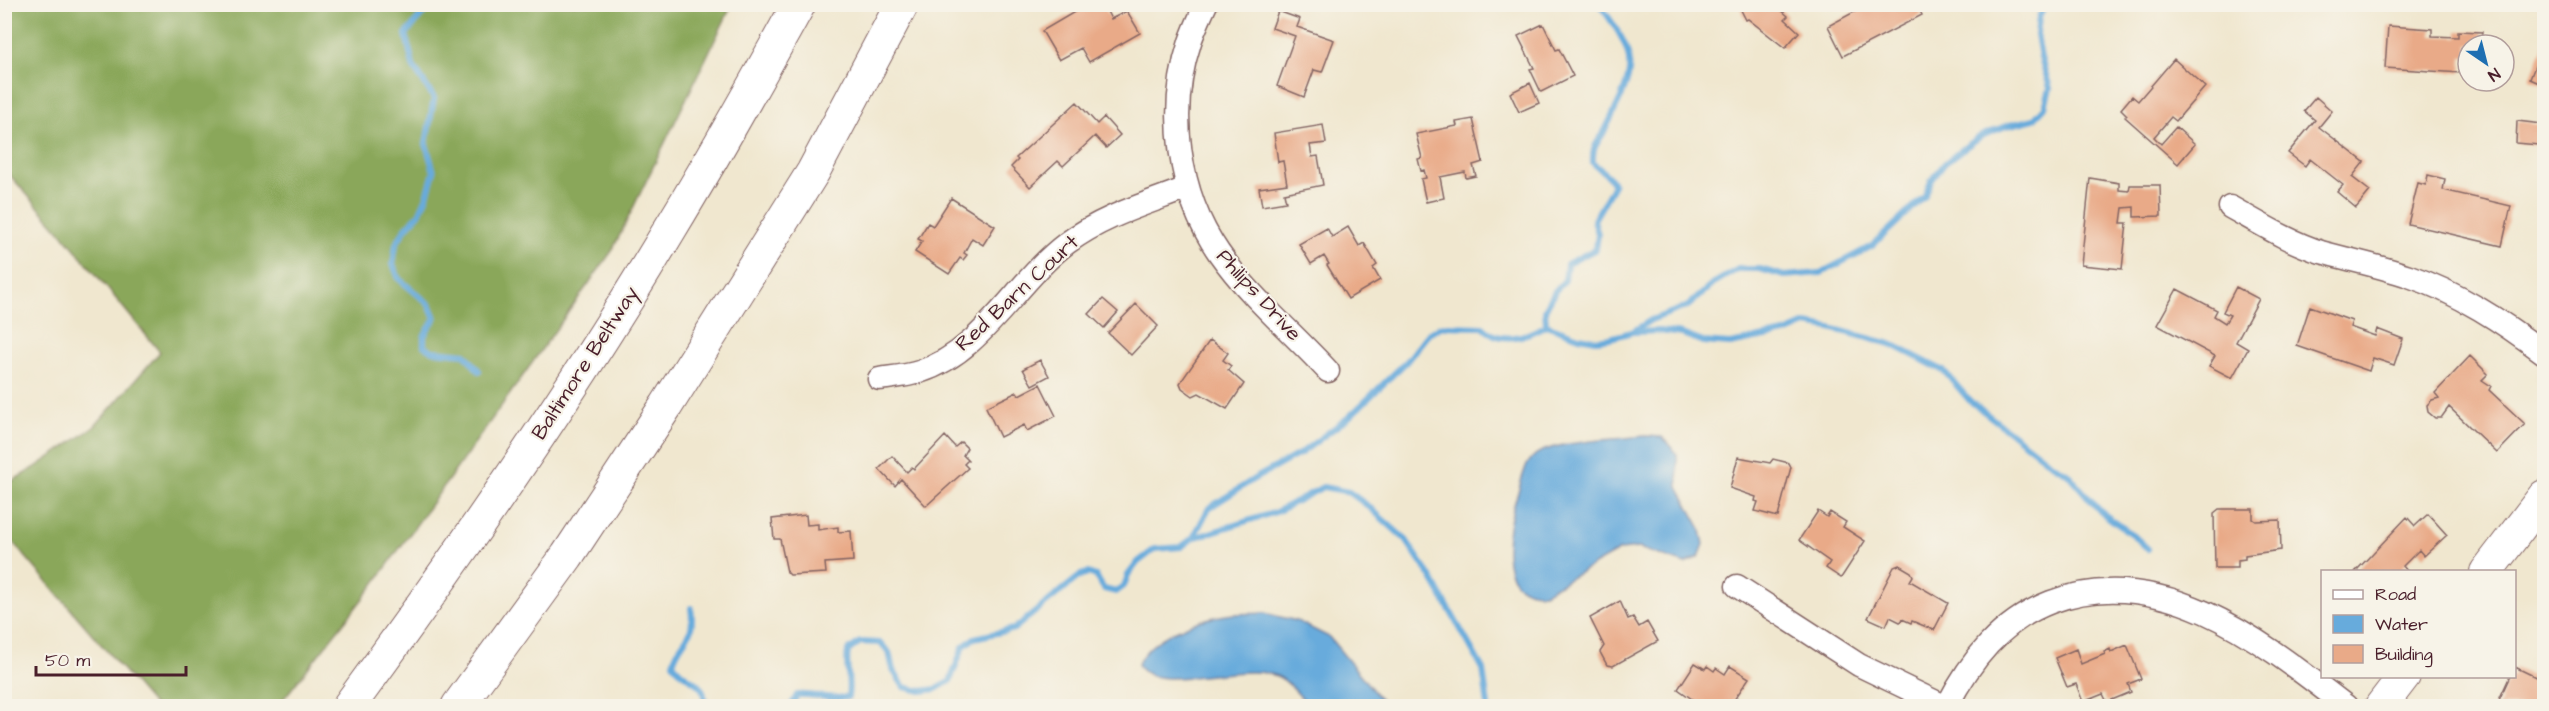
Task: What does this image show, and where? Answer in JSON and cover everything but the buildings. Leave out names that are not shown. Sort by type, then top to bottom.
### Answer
[{"type":"highway","name":"Baltimore Beltway","points":[[349,706],[411,623],[582,369],[669,230],[799,4]]},
{"type":"highway","points":[[458,706],[567,556],[672,396],[813,172],[902,4]]},
{"type":"street","name":"Philips Drive","points":[[1206,4],[1189,43],[1180,87],[1179,146],[1187,188],[1200,219],[1229,267],[1328,371]]},
{"type":"street","name":"Red Barn Court","points":[[879,379],[920,371],[949,357],[978,335],[1032,273],[1066,243],[1097,222],[1187,188]]},
{"type":"street","points":[[2230,207],[2282,236],[2319,251],[2411,276],[2444,291],[2513,329],[2544,353]]},
{"type":"street","points":[[2488,570],[2544,496]]},
{"type":"street","points":[[1737,586],[1859,665],[1946,706],[1962,677],[1983,650],[2016,620],[2041,606],[2067,596],[2097,590],[2132,590],[2167,598],[2205,613],[2281,656],[2346,706]]},
{"type":"street","points":[[2381,706],[2402,678]]},
{"type":"green space","points":[[5,4],[732,5],[612,251],[372,587],[278,706],[154,706],[5,533],[5,485],[94,427],[160,352],[65,237],[5,170]]},
{"type":"water","points":[[1646,436],[1662,437],[1677,454],[1678,487],[1700,527],[1704,544],[1699,557],[1685,564],[1639,548],[1620,550],[1544,593],[1527,590],[1516,582],[1509,569],[1508,536],[1521,480],[1531,459],[1542,451],[1570,444]]},
{"type":"water","points":[[1264,613],[1297,621],[1329,637],[1386,706],[1309,706],[1291,686],[1279,677],[1264,673],[1161,677],[1146,673],[1138,664],[1152,646],[1189,625],[1226,615]]},
{"type":"waterway","points":[[431,4],[406,34],[413,66],[434,98],[426,144],[434,172],[419,214],[396,244],[393,264],[399,279],[429,304],[435,318],[424,336],[424,346],[433,351],[465,354],[479,371]]},
{"type":"waterway","points":[[1546,325],[1545,310],[1555,291],[1565,280],[1567,264],[1596,249],[1598,234],[1594,220],[1614,185],[1608,176],[1593,163],[1593,152],[1628,78],[1628,52],[1613,23],[1599,4]]},
{"type":"waterway","points":[[791,706],[797,695],[848,697],[848,651],[860,642],[880,643],[889,652],[893,670],[904,687],[921,691],[936,689],[950,681],[963,647],[974,638],[1014,629],[1081,575],[1088,573],[1096,576],[1104,589],[1116,592],[1124,586],[1128,575],[1138,562],[1155,549],[1181,547],[1193,538],[1209,508],[1254,479],[1301,453],[1349,417],[1407,361],[1429,333],[1442,326],[1483,327],[1497,336],[1513,337],[1522,336],[1546,325],[1579,337],[1596,340],[1610,338],[1632,332],[1651,320],[1688,306],[1714,283],[1738,269],[1760,269],[1784,276],[1821,273],[1872,246],[1925,196],[1931,181],[1945,163],[1981,136],[2006,126],[2034,119],[2045,107],[2050,88],[2037,34],[2039,17],[2046,4]]},
{"type":"waterway","points":[[1633,332],[1660,331],[1682,334],[1703,342],[1730,344],[1785,333],[1806,324],[1891,344],[1944,371],[1970,401],[2049,462],[2067,473],[2101,512],[2148,549]]},
{"type":"waterway","points":[[1193,538],[1276,512],[1323,487],[1349,492],[1406,540],[1431,577],[1483,669],[1488,706]]},
{"type":"waterway","points":[[691,608],[690,633],[676,654],[673,663],[703,691],[704,706]]}]
